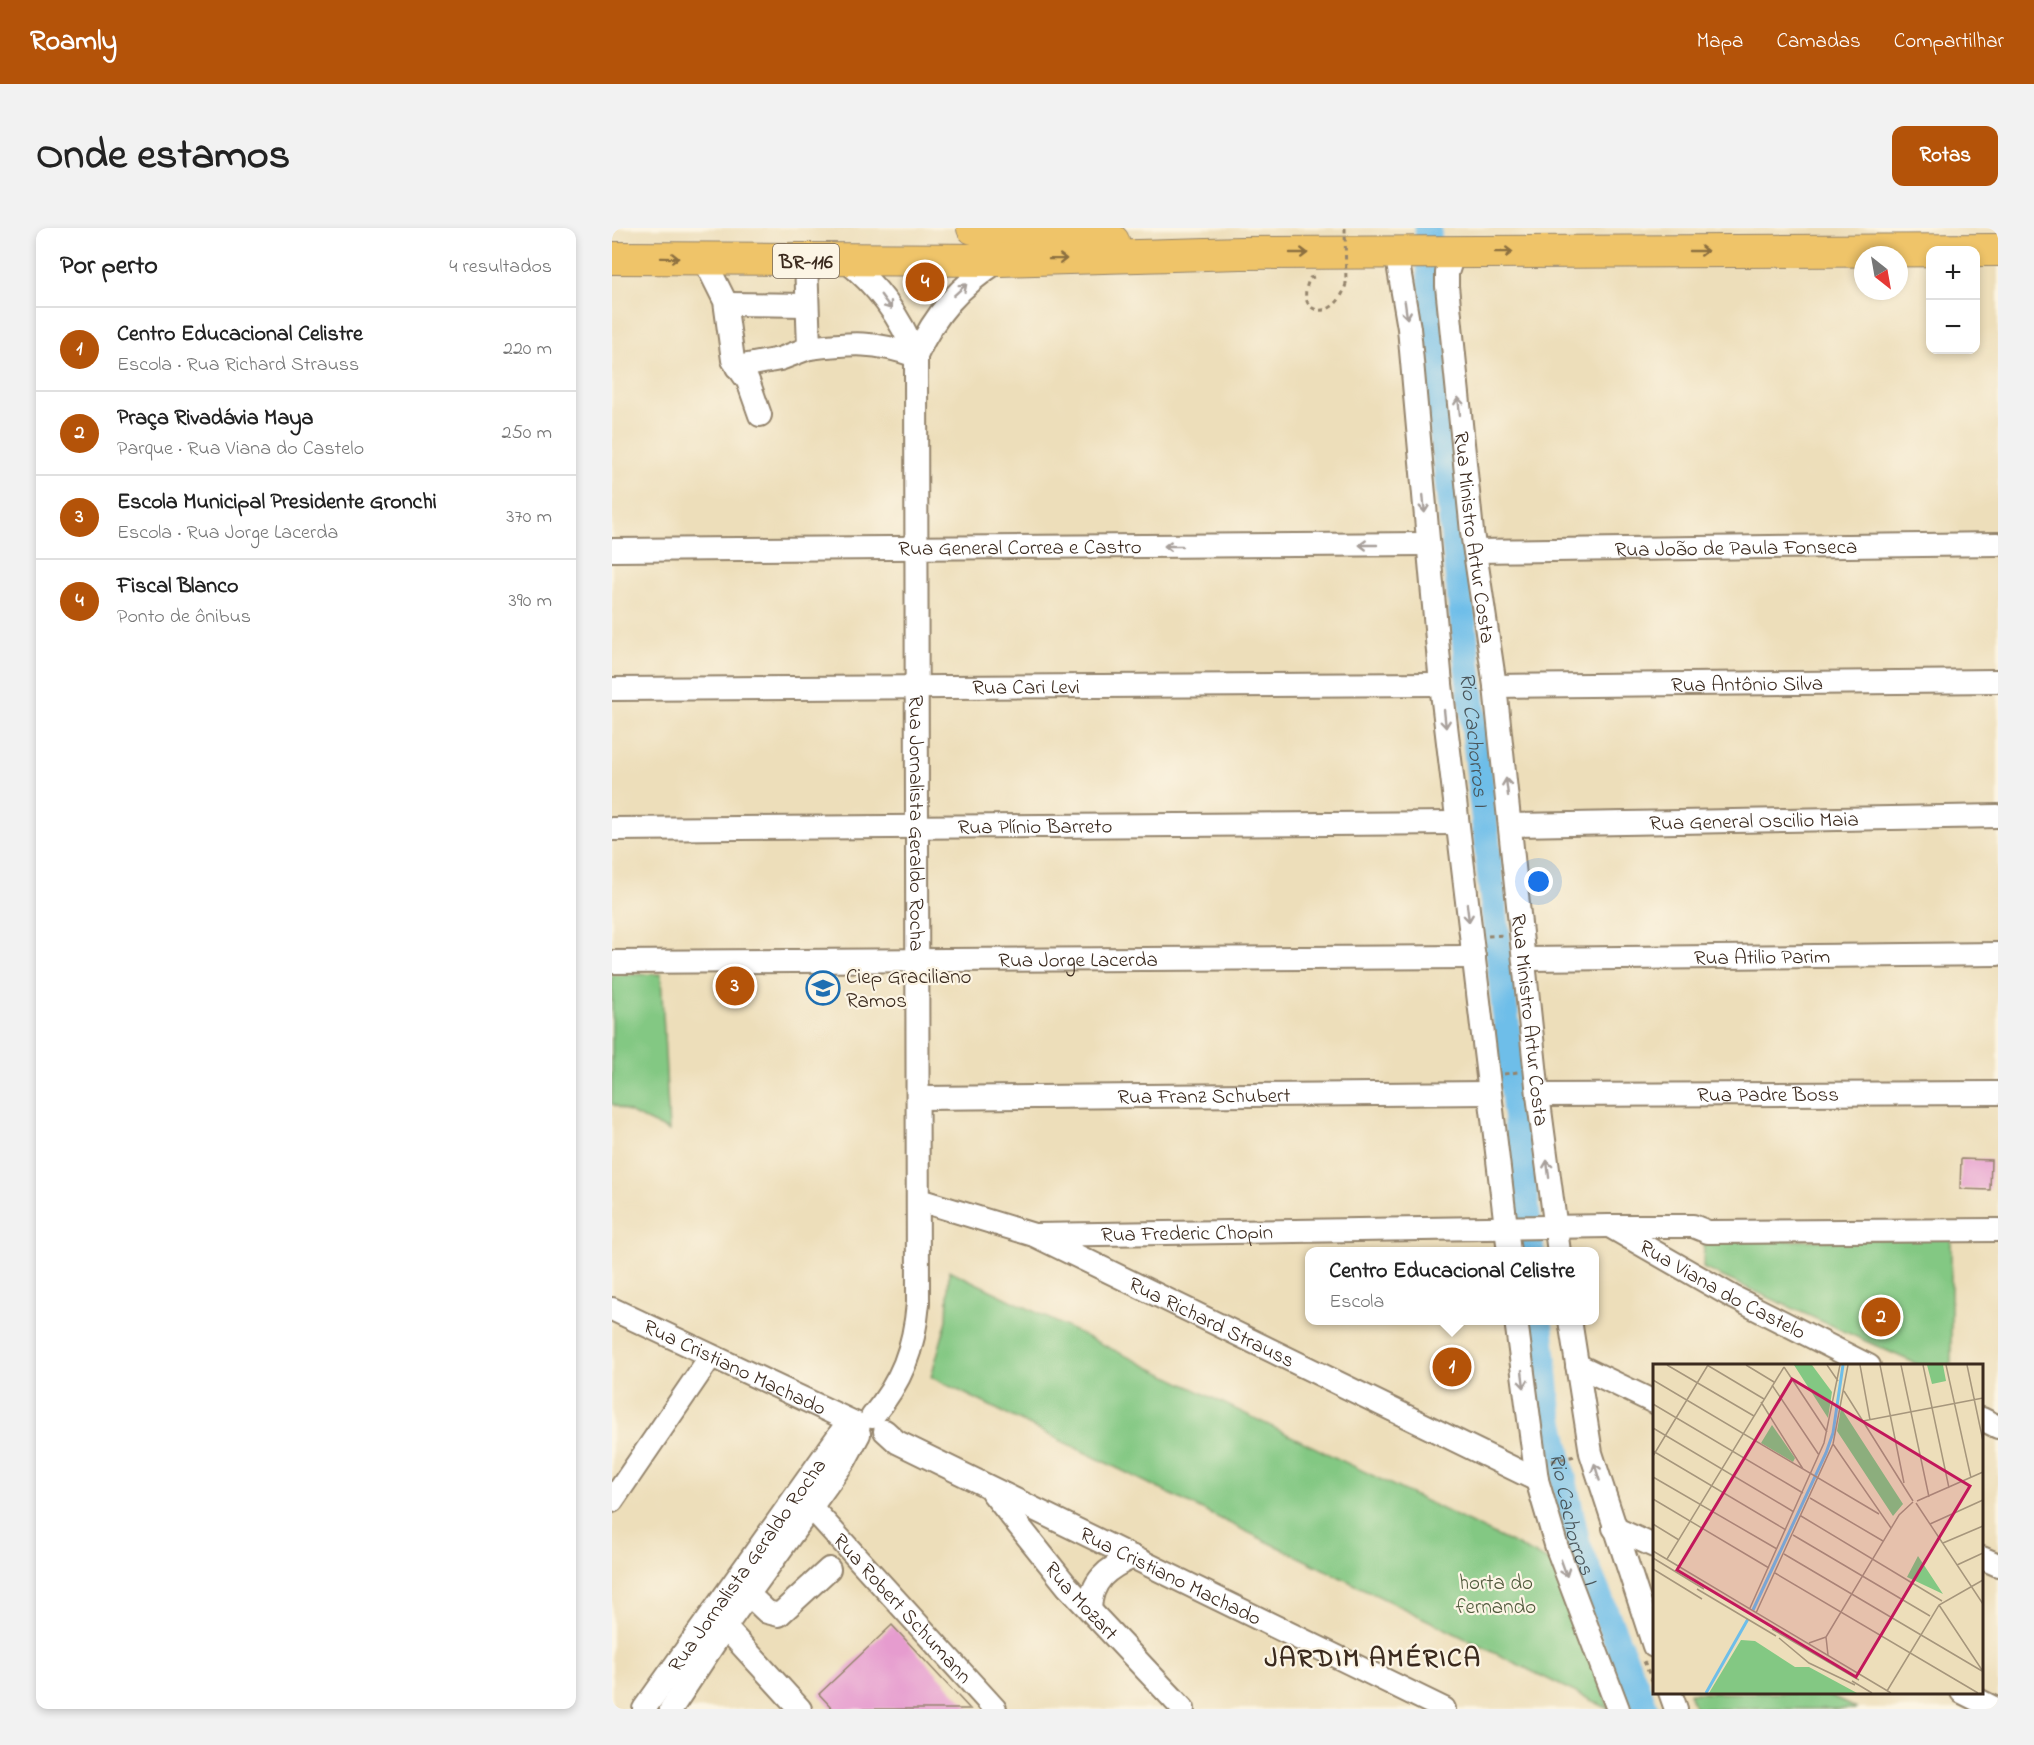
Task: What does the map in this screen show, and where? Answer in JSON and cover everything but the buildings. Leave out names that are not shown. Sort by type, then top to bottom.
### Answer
[{"type":"highway","points":[[973,228],[1241,253]]},
{"type":"highway","name":"BR-116","points":[[612,258],[806,261],[1000,260],[1241,253],[1998,250]]},
{"type":"street","points":[[1402,252],[1441,684],[1474,957],[1512,1227],[1510,1247]]},
{"type":"street","name":"Rua Ministro Artur Costa","points":[[1450,252],[1447,286],[1475,551],[1495,686],[1526,959],[1549,1227],[1557,1247]]},
{"type":"street","points":[[704,259],[720,285],[726,304],[730,352],[748,381],[760,415]]},
{"type":"street","name":"Rua Jornalista Geraldo Rocha","points":[[846,260],[888,303],[916,356]]},
{"type":"street","name":"Rua Jornalista Geraldo Rocha","points":[[644,1709],[873,1431],[904,1366],[916,1324],[919,1098],[915,688],[916,356],[932,324],[949,300],[1000,260]]},
{"type":"street","points":[[806,261],[809,348]]},
{"type":"street","points":[[726,304],[807,305]]},
{"type":"street","points":[[737,366],[780,359],[809,348],[856,342],[877,344],[916,356]]},
{"type":"street","name":"Rua General Correa e Castro","points":[[612,550],[1427,544]]},
{"type":"street","name":"Rua João de Paula Fonseca","points":[[1475,551],[1998,544]]},
{"type":"street","name":"Rua Antônio Silva","points":[[1495,686],[1998,681]]},
{"type":"street","name":"Rua Cari Levi","points":[[612,689],[1441,684]]},
{"type":"street","name":"Rua General Oscilio Maia","points":[[1511,825],[1998,816]]},
{"type":"street","name":"Rua Plínio Barreto","points":[[612,829],[1457,823]]},
{"type":"street","name":"Rua Atilio Parim","points":[[1526,959],[1998,954]]},
{"type":"street","name":"Rua Jorge Lacerda","points":[[612,962],[829,963],[918,960],[1474,957]]},
{"type":"street","name":"Rua Franz Schubert","points":[[919,1098],[1493,1083]]},
{"type":"street","name":"Rua Padre Boss","points":[[1538,1095],[1998,1093]]},
{"type":"street","name":"Rua Richard Strauss","points":[[919,1200],[1034,1235],[1537,1480]]},
{"type":"street","points":[[1693,1226],[1708,1217],[1998,1215]]},
{"type":"street","name":"Rua Viana do Castelo","points":[[1609,1226],[1733,1297],[1867,1364]]},
{"type":"street","points":[[1693,1226],[1708,1232],[1998,1230]]},
{"type":"street","name":"Rua Frederic Chopin","points":[[1034,1235],[1693,1226]]},
{"type":"street","name":"Rua Cristiano Machado","points":[[612,1308],[988,1486],[1444,1709]]},
{"type":"street","points":[[1517,1325],[1537,1480],[1557,1548],[1618,1709]]},
{"type":"street","points":[[1571,1325],[1591,1453],[1653,1643]]},
{"type":"street","points":[[612,1501],[711,1356]]},
{"type":"street","points":[[1577,1365],[1653,1402]]},
{"type":"street","points":[[1983,1420],[1998,1427]]},
{"type":"street","name":"Rua Jornalista Geraldo Rocha","points":[[671,1709],[810,1506],[845,1460],[873,1431]]},
{"type":"street","points":[[1497,1461],[1517,1454],[1531,1437]]},
{"type":"street","name":"Rua Mozart","points":[[988,1486],[1027,1538],[1090,1610],[1183,1709]]},
{"type":"street","name":"Rua Robert Schumann","points":[[810,1506],[995,1709]]},
{"type":"street","points":[[1614,1528],[1653,1546]]},
{"type":"street","points":[[1090,1610],[1091,1593],[1097,1581],[1113,1567],[1133,1557]]},
{"type":"street","points":[[1983,1558],[1998,1566]]},
{"type":"street","points":[[748,1594],[766,1612],[779,1615],[786,1612],[829,1569]]},
{"type":"street","points":[[725,1627],[800,1709]]},
{"type":"street","points":[[1671,1694],[1676,1709]]},
{"type":"street","points":[[1966,1694],[1996,1709]]},
{"type":"path","points":[[1321,274],[1310,278],[1304,289],[1305,299],[1311,308],[1322,311],[1333,307],[1342,299],[1346,284],[1345,228]]},
{"type":"path","points":[[1342,273],[1352,273]]},
{"type":"path","points":[[1481,936],[1510,934]]},
{"type":"path","points":[[1493,1083],[1526,1072]]},
{"type":"path","points":[[1550,1461],[1579,1455]]},
{"type":"green space","points":[[661,974],[669,1131],[612,1104],[612,975]]},
{"type":"green space","points":[[1951,1238],[1951,1364],[1917,1364],[1703,1268],[1704,1242]]},
{"type":"green space","name":"horta do fernando","points":[[949,1270],[1557,1565],[1609,1709],[931,1377],[947,1320]]},
{"type":"green space","points":[[1689,1694],[1825,1694],[1857,1709],[1695,1709]]},
{"type":"waterway","name":"Rio Cachorros I","points":[[1428,228],[1435,361],[1530,1247]]},
{"type":"waterway","name":"Rio Cachorros I","points":[[1540,1325],[1548,1407],[1577,1544],[1645,1709]]},
{"type":"place","name":"Fiscal Blanco","points":[[925,282]]},
{"type":"place","name":"Escola Municipal Presidente Gronchi","points":[[735,986]]},
{"type":"place","name":"Ciep Graciliano Ramos","points":[[823,988]]},
{"type":"place","name":"Praça Rivadávia Maya","points":[[1881,1317]]},
{"type":"place","name":"Centro Educacional Celistre","points":[[1452,1367]]},
{"type":"district","name":"JARDIM AMÉRICA","points":[[1373,1657]]}]
